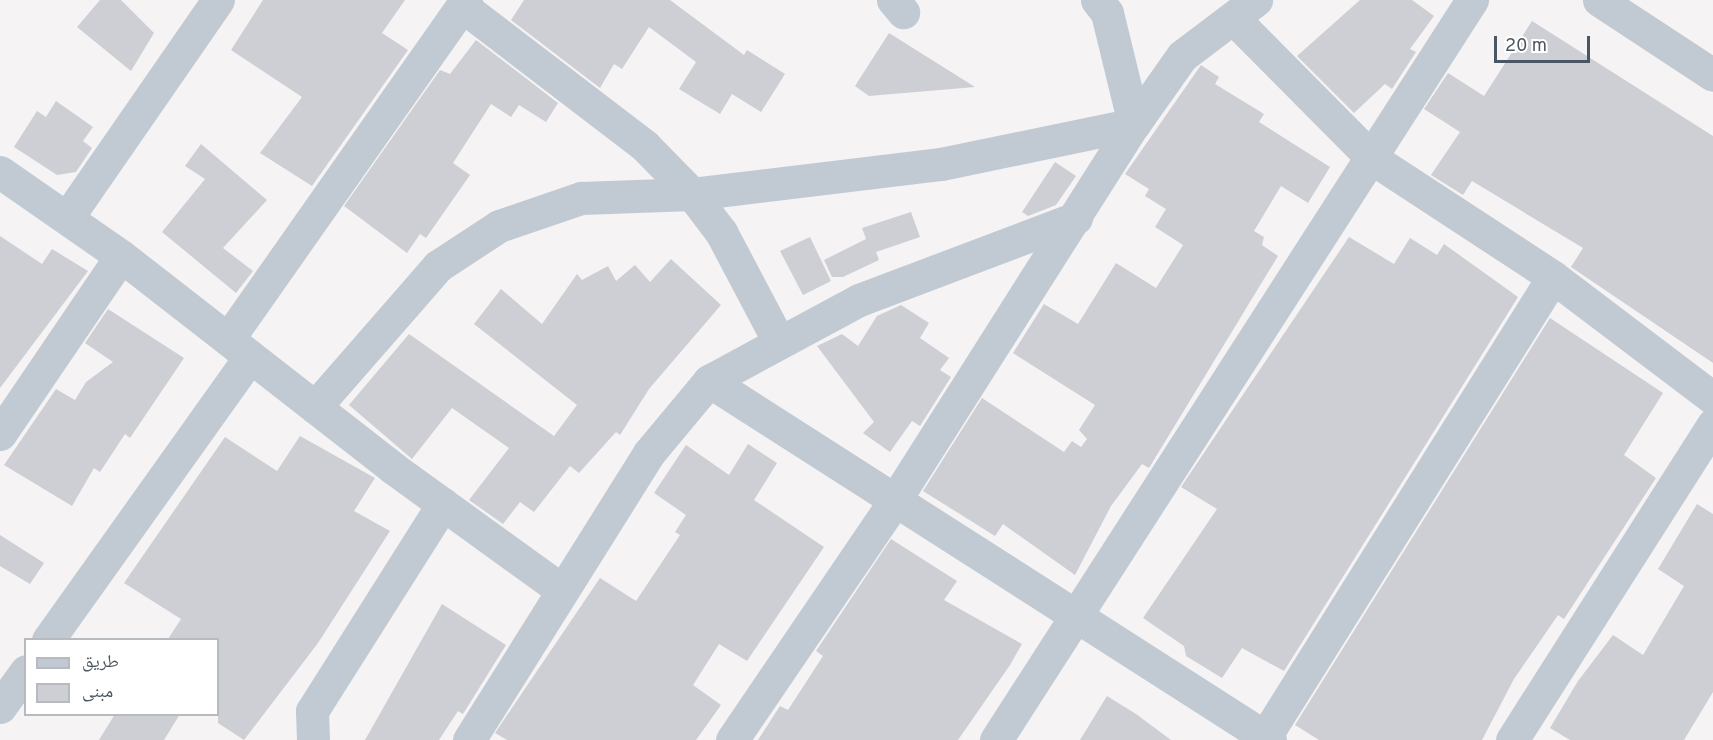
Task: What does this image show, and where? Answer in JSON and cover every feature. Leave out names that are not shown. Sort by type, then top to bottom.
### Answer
[{"type":"street","points":[[68,218],[218,0]]},
{"type":"street","points":[[1097,0],[1107,13],[1134,124]]},
{"type":"street","points":[[996,740],[1374,159],[1472,0]]},
{"type":"street","points":[[1599,0],[1713,75]]},
{"type":"street","points":[[49,638],[464,3],[645,146],[692,194],[721,232],[777,340]]},
{"type":"street","points":[[732,740],[895,500],[1134,124],[1182,56],[1245,9],[1374,159],[1554,277],[1713,398]]},
{"type":"street","points":[[315,407],[438,266],[499,226],[581,198],[692,194],[941,164],[1134,124]]},
{"type":"street","points":[[0,172],[121,256],[315,407],[559,588]]},
{"type":"street","points":[[469,740],[559,588],[655,445],[709,381],[777,340],[859,300],[1076,218]]},
{"type":"street","points":[[0,434],[121,256]]},
{"type":"street","points":[[709,381],[1079,614],[1266,739],[1554,277]]},
{"type":"street","points":[[1512,740],[1713,425]]},
{"type":"street","points":[[313,740],[312,711],[443,504]]},
{"type":"street","points":[[0,707],[24,674]]},
{"type":"building","points":[[100,0],[121,0],[154,33],[131,71],[77,27]]},
{"type":"building","points":[[263,0],[405,0],[382,33],[408,50],[312,186],[260,153],[302,97],[231,50]]},
{"type":"building","points":[[524,0],[670,0],[744,55],[747,50],[785,74],[761,112],[732,94],[720,114],[679,89],[696,62],[649,27],[622,69],[614,64],[600,88],[511,20]]},
{"type":"building","points":[[1360,0],[1412,0],[1434,16],[1410,49],[1416,52],[1392,89],[1385,84],[1354,113],[1297,56]]},
{"type":"building","points":[[1532,21],[1713,136],[1713,363],[1571,267],[1583,248],[1472,181],[1463,195],[1431,175],[1460,132],[1424,109],[1448,73],[1484,96]]},
{"type":"building","points":[[889,33],[975,87],[869,96],[855,86]]},
{"type":"building","points":[[476,40],[558,103],[546,122],[519,105],[511,117],[491,104],[453,163],[470,175],[426,238],[420,234],[407,253],[344,206],[440,70],[450,74]]},
{"type":"building","points":[[1201,65],[1219,77],[1215,84],[1264,114],[1259,122],[1330,167],[1308,203],[1281,186],[1254,231],[1264,237],[1262,245],[1278,256],[1149,468],[1142,464],[1111,506],[1075,575],[1003,524],[995,536],[923,491],[982,398],[1064,452],[1072,441],[1081,447],[1087,439],[1079,430],[1095,405],[1013,353],[1044,304],[1078,324],[1116,263],[1156,288],[1183,245],[1155,227],[1166,209],[1145,196],[1149,189],[1125,174]]},
{"type":"building","points":[[56,101],[93,127],[83,141],[92,148],[76,172],[57,175],[14,147],[37,111],[46,117]]},
{"type":"building","points":[[201,144],[267,200],[223,248],[253,271],[236,293],[162,232],[205,179],[185,166]]},
{"type":"building","points":[[1055,162],[1076,176],[1056,205],[1028,216],[1022,212]]},
{"type":"building","points":[[911,212],[920,237],[876,252],[879,260],[843,277],[832,277],[824,260],[866,239],[862,228]]},
{"type":"building","points":[[0,236],[42,264],[52,249],[88,271],[0,388]]},
{"type":"building","points":[[810,237],[831,281],[803,295],[780,251]]},
{"type":"building","points":[[1349,237],[1394,264],[1410,238],[1437,255],[1444,244],[1518,297],[1284,671],[1242,648],[1222,678],[1186,656],[1184,646],[1143,618],[1217,509],[1181,487]]},
{"type":"building","points":[[671,259],[721,305],[649,389],[620,435],[616,432],[579,473],[570,466],[534,512],[520,502],[503,524],[469,500],[509,448],[452,408],[412,459],[349,405],[409,334],[554,436],[577,405],[474,324],[501,289],[542,324],[577,274],[582,280],[608,266],[616,281],[635,265],[650,282]]},
{"type":"building","points":[[901,305],[929,323],[920,338],[949,358],[940,370],[951,377],[920,426],[912,421],[890,452],[863,433],[874,422],[817,346],[842,334],[858,346],[877,316]]},
{"type":"building","points":[[108,309],[184,358],[130,438],[125,434],[100,472],[94,468],[72,506],[4,465],[56,389],[75,400],[86,382],[113,362],[85,343]]},
{"type":"building","points":[[1550,318],[1663,393],[1624,455],[1656,478],[1564,619],[1558,615],[1514,679],[1482,740],[1319,740],[1295,725]]},
{"type":"building","points":[[300,436],[375,478],[354,511],[390,531],[318,643],[244,740],[218,723],[219,638],[169,638],[181,619],[124,583],[225,437],[277,471]]},
{"type":"building","points":[[748,444],[777,463],[754,500],[824,547],[747,661],[719,644],[693,685],[721,705],[696,740],[507,740],[495,733],[600,578],[636,601],[680,535],[675,532],[686,515],[654,493],[686,445],[729,475]]},
{"type":"building","points":[[1697,504],[1713,514],[1713,692],[1684,740],[1570,740],[1550,728],[1578,681],[1613,635],[1643,655],[1684,586],[1658,569]]},
{"type":"building","points":[[0,535],[44,563],[30,584],[0,566]]},
{"type":"building","points":[[891,539],[957,581],[944,600],[1022,644],[1010,665],[958,740],[758,740],[780,706],[788,710],[823,656],[816,651]]},
{"type":"building","points":[[442,604],[506,645],[463,714],[458,711],[439,740],[365,740]]},
{"type":"building","points":[[1107,696],[1136,714],[1171,740],[1080,740]]},
{"type":"building","points":[[114,716],[179,716],[164,740],[99,740]]}]
